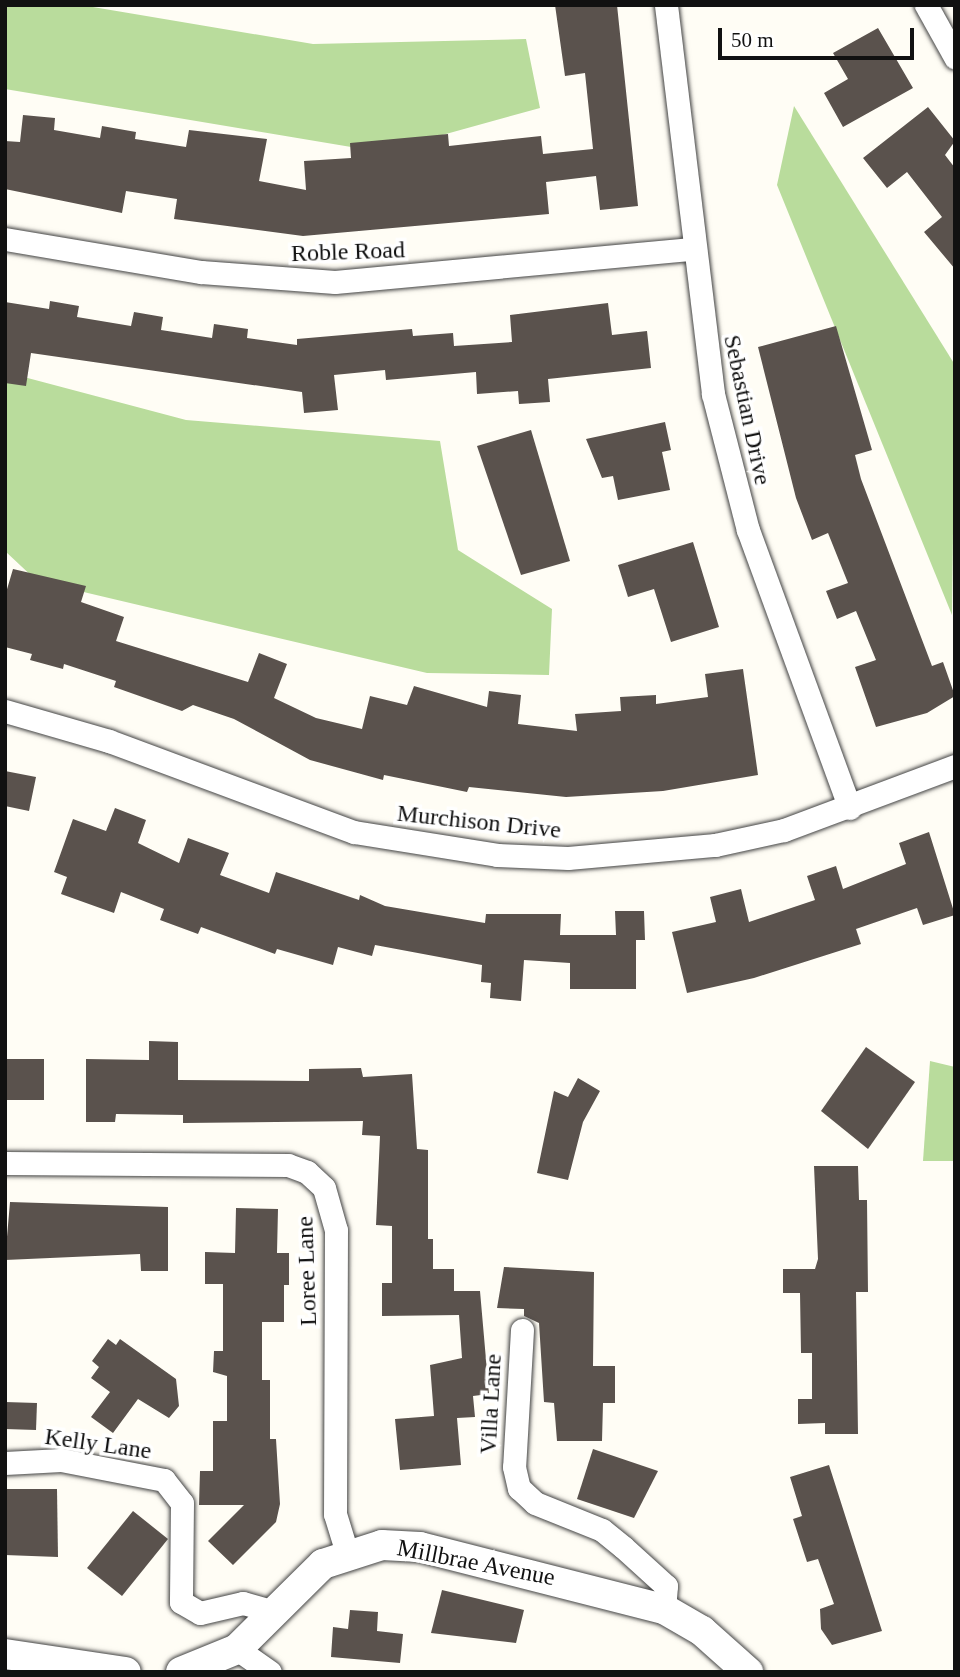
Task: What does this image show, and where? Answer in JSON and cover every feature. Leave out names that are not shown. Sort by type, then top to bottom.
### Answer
[{"type":"street","name":"Sebastian Drive","points":[[666,5],[713,394],[730,466],[850,808]]},
{"type":"street","points":[[926,5],[955,57]]},
{"type":"street","name":"Roble Road","points":[[5,239],[201,272],[335,282],[694,249]]},
{"type":"street","name":"Murchison Drive","points":[[5,710],[109,741],[354,832],[485,854],[568,858],[715,845],[850,808],[955,766]]},
{"type":"street","name":"Loree Lane","points":[[5,1163],[288,1165],[307,1172],[324,1188],[336,1230],[335,1514],[347,1553]]},
{"type":"street","name":"Villa Lane","points":[[522,1330],[514,1467],[519,1488],[535,1503],[602,1530],[623,1547],[666,1586],[664,1609]]},
{"type":"street","name":"Kelly Lane","points":[[5,1463],[61,1460],[164,1480],[181,1503],[181,1602],[200,1613],[243,1603],[274,1612]]},
{"type":"street","name":"Millbrae Avenue","points":[[181,1672],[237,1649],[323,1564],[347,1553],[382,1545],[420,1547],[664,1609],[702,1631],[748,1672]]},
{"type":"street","points":[[237,1649],[270,1672]]},
{"type":"street","points":[[5,1654],[91,1670],[126,1672]]},
{"type":"green space","points":[[5,5],[81,5],[313,44],[526,39],[540,108],[381,152],[5,89]]},
{"type":"green space","points":[[794,106],[955,365],[952,615],[777,185]]},
{"type":"green space","points":[[5,372],[186,420],[440,441],[458,550],[552,609],[549,675],[427,673],[37,581],[5,551]]},
{"type":"green space","points":[[930,1061],[955,1067],[955,1161],[923,1161]]},
{"type":"building","points":[[555,5],[617,5],[638,206],[600,210],[596,176],[546,182],[549,214],[303,236],[174,219],[177,199],[126,191],[122,213],[5,189],[5,141],[20,142],[23,115],[55,118],[54,130],[100,138],[102,126],[136,132],[135,139],[186,147],[189,130],[267,139],[259,181],[306,190],[304,161],[351,158],[350,143],[448,134],[449,146],[541,136],[543,154],[593,149],[585,73],[565,76]]},
{"type":"building","points":[[878,28],[913,88],[843,127],[824,93],[848,79],[833,53]]},
{"type":"building","points":[[928,107],[955,141],[945,155],[955,168],[955,269],[924,232],[942,217],[907,172],[887,188],[863,158]]},
{"type":"building","points":[[50,301],[79,306],[77,317],[131,326],[134,312],[163,317],[161,330],[212,338],[214,324],[248,329],[247,338],[297,345],[297,339],[412,329],[413,336],[453,333],[454,346],[512,342],[510,315],[608,303],[612,335],[647,331],[651,368],[548,379],[550,402],[519,404],[518,391],[477,394],[476,372],[386,380],[385,370],[334,375],[338,410],[304,413],[302,392],[31,353],[26,386],[5,383],[5,302],[49,309]]},
{"type":"building","points":[[836,326],[872,450],[855,455],[861,479],[932,666],[943,662],[955,696],[927,713],[876,727],[855,667],[876,660],[856,611],[837,619],[826,591],[848,583],[828,533],[812,540],[796,498],[758,347]]},
{"type":"building","points":[[665,422],[671,450],[662,452],[670,490],[618,500],[613,476],[602,478],[586,439]]},
{"type":"building","points":[[531,430],[570,561],[521,575],[477,446]]},
{"type":"building","points":[[693,542],[719,627],[671,642],[654,589],[628,597],[618,565]]},
{"type":"building","points":[[13,569],[86,586],[81,602],[124,617],[116,641],[248,682],[259,653],[287,664],[274,698],[316,718],[362,729],[370,696],[407,705],[414,686],[487,707],[489,691],[521,695],[518,724],[577,731],[575,714],[621,711],[620,697],[656,695],[656,704],[708,697],[705,674],[743,669],[758,775],[663,791],[566,797],[469,787],[467,792],[384,775],[383,780],[310,760],[234,719],[193,705],[182,711],[114,687],[116,681],[64,664],[63,669],[30,660],[32,654],[5,647],[5,596]]},
{"type":"building","points":[[5,771],[36,777],[29,811],[5,806]]},
{"type":"building","points":[[115,808],[146,820],[138,843],[179,863],[188,838],[229,853],[220,875],[269,893],[276,872],[359,900],[360,895],[385,906],[485,923],[486,914],[561,914],[560,935],[616,935],[615,911],[644,911],[645,940],[636,940],[636,989],[570,989],[570,963],[524,960],[521,1001],[490,998],[491,983],[481,982],[482,965],[375,945],[372,956],[338,947],[333,965],[277,949],[275,954],[201,927],[198,934],[160,920],[164,909],[121,892],[114,913],[61,894],[67,877],[54,872],[73,819],[106,831]]},
{"type":"building","points":[[929,832],[955,915],[923,925],[917,908],[856,929],[861,944],[754,978],[687,993],[672,932],[716,922],[710,897],[741,889],[749,922],[815,900],[807,876],[836,866],[843,889],[906,864],[899,843]]},
{"type":"building","points":[[149,1041],[178,1042],[178,1080],[309,1081],[309,1069],[361,1068],[363,1077],[412,1074],[417,1149],[428,1150],[428,1239],[433,1239],[433,1269],[454,1269],[454,1291],[480,1291],[489,1394],[473,1396],[475,1417],[457,1418],[461,1465],[400,1470],[395,1419],[434,1416],[430,1365],[462,1358],[459,1315],[382,1316],[382,1283],[392,1283],[392,1226],[376,1225],[380,1136],[362,1135],[363,1121],[183,1123],[183,1115],[116,1114],[115,1122],[86,1122],[86,1059],[149,1060]]},
{"type":"building","points":[[866,1047],[915,1082],[868,1149],[821,1111]]},
{"type":"building","points":[[5,1059],[44,1059],[44,1100],[5,1100]]},
{"type":"building","points":[[578,1078],[600,1091],[583,1122],[568,1180],[537,1173],[554,1091],[568,1097]]},
{"type":"building","points":[[814,1166],[858,1166],[859,1200],[867,1200],[868,1292],[856,1292],[858,1434],[825,1434],[825,1423],[798,1424],[798,1399],[812,1399],[812,1353],[801,1353],[800,1293],[783,1293],[783,1269],[815,1269],[818,1259]]},
{"type":"building","points":[[10,1202],[168,1207],[168,1271],[141,1271],[140,1254],[5,1260]]},
{"type":"building","points":[[236,1208],[278,1209],[277,1253],[289,1253],[289,1285],[284,1285],[284,1322],[262,1322],[262,1380],[270,1380],[270,1439],[276,1439],[280,1504],[276,1522],[233,1565],[208,1541],[244,1505],[199,1505],[200,1471],[213,1471],[213,1421],[227,1421],[227,1376],[213,1372],[214,1351],[223,1351],[223,1284],[205,1284],[205,1252],[235,1253]]},
{"type":"building","points":[[504,1267],[594,1272],[593,1366],[615,1366],[615,1403],[603,1403],[602,1441],[557,1441],[554,1403],[544,1402],[539,1323],[524,1316],[524,1309],[497,1308]]},
{"type":"building","points":[[108,1339],[116,1345],[120,1339],[176,1379],[179,1406],[169,1418],[138,1399],[113,1433],[91,1417],[110,1392],[91,1378],[99,1367],[92,1361]]},
{"type":"building","points":[[5,1402],[37,1403],[36,1430],[5,1429]]},
{"type":"building","points":[[593,1449],[658,1471],[634,1518],[577,1499]]},
{"type":"building","points":[[829,1465],[882,1631],[832,1645],[821,1629],[820,1609],[834,1604],[818,1559],[807,1562],[793,1519],[802,1516],[790,1477]]},
{"type":"building","points":[[5,1489],[57,1489],[58,1557],[5,1555]]},
{"type":"building","points":[[133,1511],[168,1539],[122,1596],[87,1568]]},
{"type":"building","points":[[442,1590],[524,1610],[516,1643],[431,1633]]},
{"type":"building","points":[[350,1610],[378,1612],[377,1631],[403,1634],[400,1663],[331,1657],[333,1627],[348,1629]]}]
